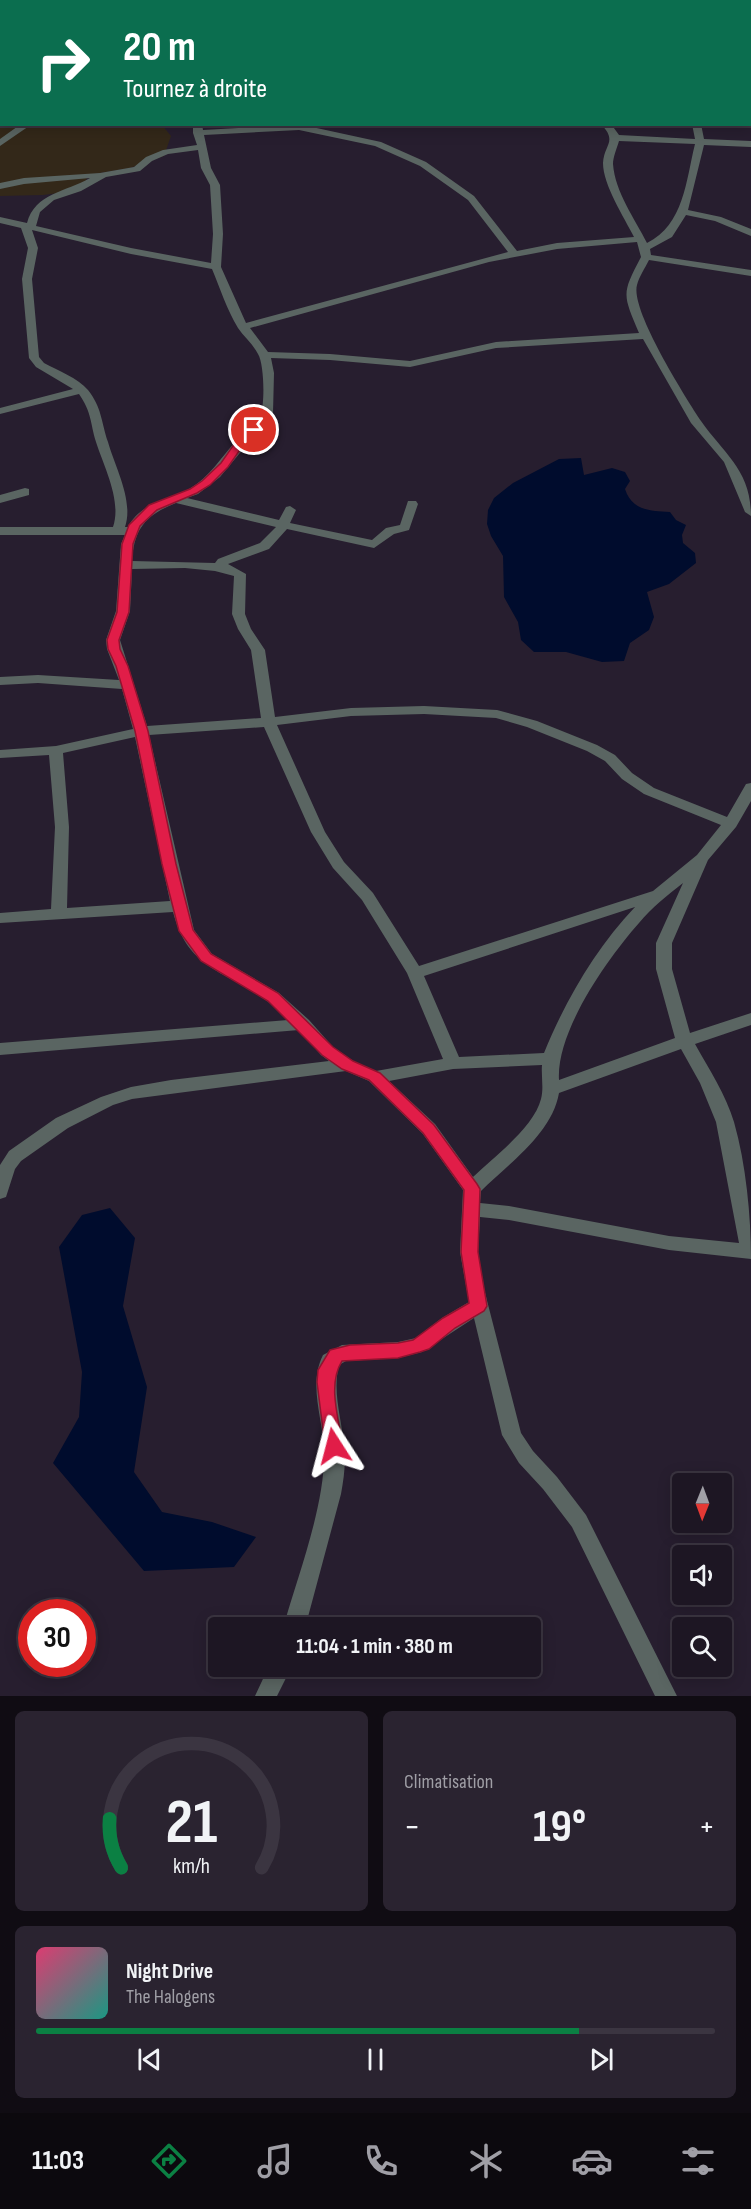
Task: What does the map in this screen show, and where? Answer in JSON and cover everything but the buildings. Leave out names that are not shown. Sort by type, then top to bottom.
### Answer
[{"type":"street","points":[[0,142],[25,126]]},
{"type":"street","points":[[0,186],[24,181],[103,175],[137,168],[149,159],[198,135],[312,126]]},
{"type":"street","points":[[607,126],[615,138],[608,162],[610,172],[617,194],[644,248],[630,293],[633,304],[646,336],[697,423],[729,461],[751,510]]},
{"type":"street","points":[[644,248],[668,236],[674,230],[683,212],[700,141],[696,126]]},
{"type":"street","points":[[299,127],[378,144],[423,164],[471,198],[513,254]]},
{"type":"street","points":[[0,531],[125,531],[149,510],[194,491],[216,474],[241,442],[259,425],[267,412],[268,374],[265,356],[243,327],[216,267],[218,234],[215,185],[206,168],[198,135]]},
{"type":"street","points":[[615,138],[751,144]]},
{"type":"street","points":[[103,175],[43,203],[28,226],[33,248],[27,279],[34,358],[40,365],[57,373],[82,390],[97,414],[102,442],[114,467],[125,531],[123,612],[113,640],[114,649],[128,685],[141,731],[186,931],[206,958],[273,997],[303,1024],[327,1051],[347,1065],[375,1077],[429,1129],[472,1189],[469,1252],[478,1306],[501,1384],[512,1435],[526,1457],[550,1483],[579,1521],[666,1696]]},
{"type":"street","points":[[683,212],[718,219],[751,233]]},
{"type":"street","points":[[0,220],[131,251],[216,267]]},
{"type":"street","points":[[243,327],[513,254],[557,246],[644,248],[751,273]]},
{"type":"street","points":[[265,356],[330,357],[410,364],[496,345],[646,336]]},
{"type":"street","points":[[1,408],[82,390]]},
{"type":"street","points":[[0,499],[25,492]]},
{"type":"street","points":[[176,499],[227,513],[374,544],[390,531],[405,526],[412,504]]},
{"type":"street","points":[[220,568],[222,562],[246,555],[274,541],[290,510]]},
{"type":"street","points":[[125,565],[220,568],[240,574],[238,613],[242,625],[254,640],[258,650],[269,722],[318,832],[338,865],[368,897],[415,973],[453,1063]]},
{"type":"street","points":[[0,681],[38,679],[128,685]]},
{"type":"street","points":[[0,754],[56,750],[141,731],[269,722],[351,712],[459,711],[517,719],[592,748],[610,758],[627,776],[649,791],[731,824]]},
{"type":"street","points":[[56,750],[62,827],[59,914]]},
{"type":"street","points":[[472,1189],[538,1121],[552,1089],[551,1059],[561,1032],[590,980],[625,928],[655,895],[702,858],[731,824],[751,788]]},
{"type":"street","points":[[471,1209],[508,1213],[669,1243],[751,1251],[745,1232],[725,1122],[676,1019],[662,955],[664,944],[702,858]]},
{"type":"street","points":[[415,973],[655,895]]},
{"type":"street","points":[[0,918],[179,906]]},
{"type":"street","points":[[552,1089],[684,1040],[751,1019]]},
{"type":"street","points":[[0,1049],[303,1024]]},
{"type":"street","points":[[375,1077],[453,1063],[551,1059]]},
{"type":"street","points":[[0,1192],[4,1176],[15,1156],[62,1123],[107,1101],[131,1093],[171,1086],[347,1065]]},
{"type":"street","points":[[297,1617],[335,1473],[334,1446],[326,1390],[330,1361],[342,1353],[398,1350],[422,1344],[449,1323],[478,1306]]},
{"type":"street","points":[[266,1696],[276,1677]]},
{"type":"shaded area","points":[[0,126],[163,126],[171,136],[164,156],[130,168],[88,175],[82,190],[43,195],[0,196]]},
{"type":"water","points":[[581,458],[584,475],[612,468],[625,472],[630,481],[625,489],[632,501],[648,510],[670,512],[676,520],[686,525],[682,535],[683,543],[695,553],[696,563],[669,584],[647,592],[654,617],[649,630],[630,643],[624,661],[602,662],[566,652],[534,652],[521,640],[518,622],[504,597],[503,556],[487,524],[488,510],[494,498],[513,483],[559,459]]},
{"type":"water","points":[[110,1208],[135,1238],[123,1306],[147,1387],[134,1472],[162,1512],[212,1522],[256,1537],[234,1567],[144,1571],[53,1463],[79,1417],[82,1372],[59,1247],[82,1215]]},
{"type":"route","points":[[254,430],[231,454],[225,465],[206,483],[194,491],[153,508],[138,520],[127,544],[123,612],[113,640],[141,731],[169,864],[186,931],[206,958],[273,997],[303,1024],[327,1051],[347,1065],[375,1077],[429,1129],[472,1189],[469,1252],[478,1306],[414,1347],[336,1355],[330,1361],[326,1382],[327,1405],[334,1446]]}]
